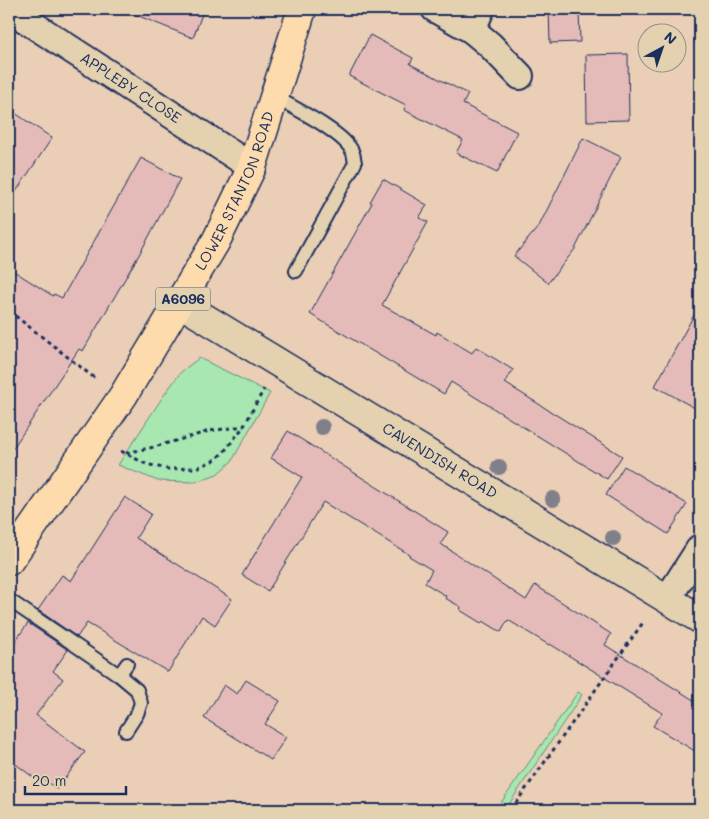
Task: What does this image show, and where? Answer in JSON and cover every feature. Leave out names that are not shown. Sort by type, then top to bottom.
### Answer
[{"type":"main road","name":"LOWER STANTON ROAD","points":[[9,561],[123,396],[216,241],[252,167],[302,9]]},
{"type":"street","name":"APPLEBY CLOSE","points":[[9,9],[252,167]]},
{"type":"street","points":[[435,9],[476,19],[490,45],[520,76]]},
{"type":"street","name":"CAVENDISH ROAD","points":[[180,303],[700,619]]},
{"type":"street","points":[[668,598],[700,548]]},
{"type":"lane","points":[[275,97],[345,141],[353,151],[355,163],[296,271]]},
{"type":"lane","points":[[9,600],[137,690],[141,703],[137,714],[126,731]]},
{"type":"lane","points":[[119,676],[127,664]]},
{"type":"path","points":[[9,311],[97,380]]},
{"type":"path","points":[[119,450],[146,464],[167,469],[196,468],[213,461],[223,453],[244,426],[266,384]]},
{"type":"path","points":[[125,453],[210,431],[244,426]]},
{"type":"path","points":[[511,810],[646,618]]},
{"type":"green space","points":[[199,358],[270,393],[232,461],[217,474],[195,482],[158,481],[118,465],[181,372]]},
{"type":"green space","points":[[578,692],[582,695],[505,810],[496,810]]},
{"type":"building","points":[[124,9],[204,9],[193,38]]},
{"type":"building","points":[[549,9],[579,9],[580,42],[550,43]]},
{"type":"building","points":[[370,35],[413,58],[410,64],[468,94],[463,104],[517,132],[497,173],[456,153],[463,140],[404,110],[406,105],[349,76]]},
{"type":"building","points":[[628,54],[629,120],[587,121],[586,55]]},
{"type":"building","points":[[9,109],[52,138],[9,202]]},
{"type":"building","points":[[583,138],[621,157],[575,249],[548,283],[514,256],[539,226]]},
{"type":"building","points":[[141,158],[180,179],[140,253],[83,351],[79,349],[9,454],[9,268],[53,296],[54,294],[62,298]]},
{"type":"building","points":[[383,179],[427,205],[419,218],[428,222],[382,305],[436,335],[437,332],[472,353],[476,347],[513,370],[505,383],[622,456],[607,479],[451,382],[444,394],[310,314],[372,203],[370,202]]},
{"type":"building","points":[[700,304],[700,411],[655,386]]},
{"type":"building","points":[[288,431],[448,532],[441,544],[526,600],[535,585],[611,634],[605,645],[700,704],[700,754],[653,726],[662,713],[550,644],[508,620],[501,632],[483,621],[481,623],[460,610],[461,607],[425,583],[432,570],[323,502],[268,591],[242,575],[302,477],[271,458]]},
{"type":"building","points":[[624,466],[687,504],[668,534],[606,495]]},
{"type":"building","points":[[125,497],[151,514],[136,538],[232,599],[215,625],[202,616],[168,672],[87,623],[77,637],[38,610],[62,575],[71,581]]},
{"type":"building","points":[[28,623],[68,650],[53,671],[63,679],[36,715],[85,752],[57,789],[40,776],[37,780],[9,759],[9,650]]},
{"type":"building","points":[[246,680],[280,701],[265,724],[286,737],[271,760],[204,718],[224,685],[237,694]]}]
